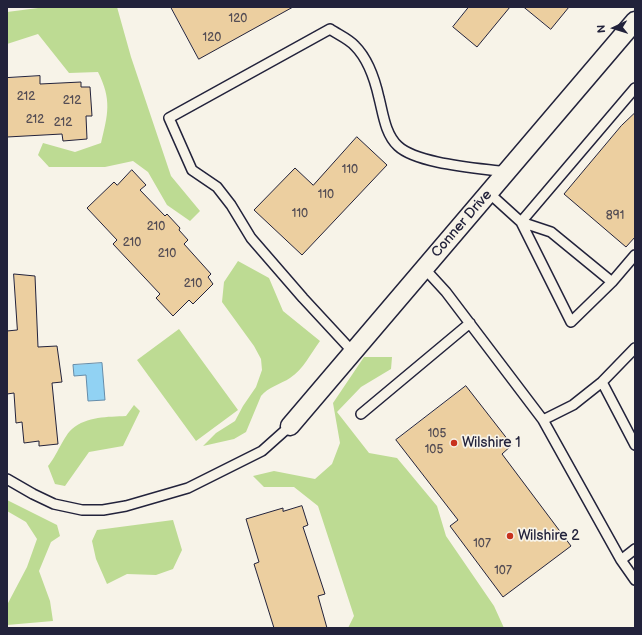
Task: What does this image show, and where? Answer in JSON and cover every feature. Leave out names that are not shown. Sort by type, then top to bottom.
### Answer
[{"type":"street","name":"Conner Drive","points":[[290,426],[635,21]]},
{"type":"lane","points":[[353,352],[303,298],[251,238],[217,187],[192,170],[169,118],[330,29],[355,46],[370,69],[379,98],[383,118],[397,146],[409,153],[427,159],[506,172]]},
{"type":"lane","points":[[521,222],[635,88]]},
{"type":"lane","points":[[489,193],[521,222],[571,322],[612,282],[635,255]]},
{"type":"lane","points":[[521,222],[551,232],[612,282]]},
{"type":"lane","points":[[424,268],[470,323],[543,420],[621,560],[635,580]]},
{"type":"lane","points":[[361,414],[470,323]]},
{"type":"lane","points":[[543,420],[573,405],[602,382],[635,348]]},
{"type":"lane","points":[[602,382],[635,446]]},
{"type":"lane","points":[[7,479],[54,504],[82,510],[103,510],[126,506],[188,488],[262,451],[290,426]]},
{"type":"lane","points":[[621,560],[635,549]]},
{"type":"green space","points":[[46,7],[117,7],[131,57],[171,176],[200,211],[190,221],[167,205],[148,172],[133,161],[105,167],[49,167],[38,155],[43,143],[75,152],[101,143],[107,115],[107,99],[98,72],[69,73],[38,34],[7,44],[7,12]]},
{"type":"green space","points":[[238,261],[269,278],[283,311],[320,341],[295,375],[267,390],[261,396],[246,432],[234,439],[203,446],[216,433],[235,421],[256,387],[262,370],[261,359],[254,346],[222,302],[224,282]]},
{"type":"green space","points":[[179,329],[238,410],[196,441],[137,360]]},
{"type":"green space","points":[[364,357],[392,357],[391,369],[361,387],[337,412],[369,453],[397,458],[437,506],[446,536],[494,606],[504,628],[348,628],[354,616],[318,506],[294,487],[264,487],[253,476],[274,471],[315,479],[332,464],[340,443],[333,403]]},
{"type":"green space","points":[[134,405],[140,411],[123,446],[89,452],[65,486],[55,484],[48,466],[72,429],[91,419],[126,416]]},
{"type":"green space","points":[[7,500],[57,525],[60,536],[51,542],[39,571],[50,601],[53,621],[7,625],[7,605],[27,567],[37,539],[26,522],[7,511]]},
{"type":"green space","points":[[173,520],[182,550],[173,569],[156,575],[127,574],[107,584],[96,559],[92,541],[97,530]]},
{"type":"water","points":[[102,363],[105,400],[88,401],[86,375],[74,376],[73,365]]},
{"type":"building","points":[[171,7],[293,7],[199,59]]},
{"type":"building","points":[[469,7],[510,7],[477,47],[453,27]]},
{"type":"building","points":[[524,7],[569,7],[551,29]]},
{"type":"building","points":[[40,76],[40,84],[81,82],[81,87],[90,87],[92,116],[86,116],[87,139],[63,141],[62,134],[7,137],[7,78]]},
{"type":"building","points":[[635,113],[635,237],[626,247],[564,194],[621,126]]},
{"type":"building","points":[[357,137],[387,165],[302,255],[254,210],[295,168],[313,185]]},
{"type":"building","points":[[132,170],[146,185],[140,190],[165,216],[167,214],[180,228],[179,230],[188,240],[184,244],[211,274],[208,277],[213,284],[193,304],[189,300],[173,316],[156,298],[160,294],[113,244],[117,240],[87,208],[114,182],[117,185]]},
{"type":"building","points":[[14,274],[35,276],[38,347],[57,346],[62,382],[52,383],[58,444],[39,446],[39,441],[24,443],[22,422],[16,423],[14,393],[7,394],[7,331],[17,330]]},
{"type":"building","points":[[466,386],[512,445],[502,454],[571,546],[503,597],[450,526],[458,520],[396,440]]},
{"type":"building","points":[[302,506],[308,525],[303,527],[325,594],[318,596],[327,628],[274,628],[254,564],[259,562],[246,519],[283,508],[283,511]]},
{"type":"place","name":"Wilshire 1","points":[[454,443]]},
{"type":"place","name":"Wilshire 2","points":[[510,536]]}]
